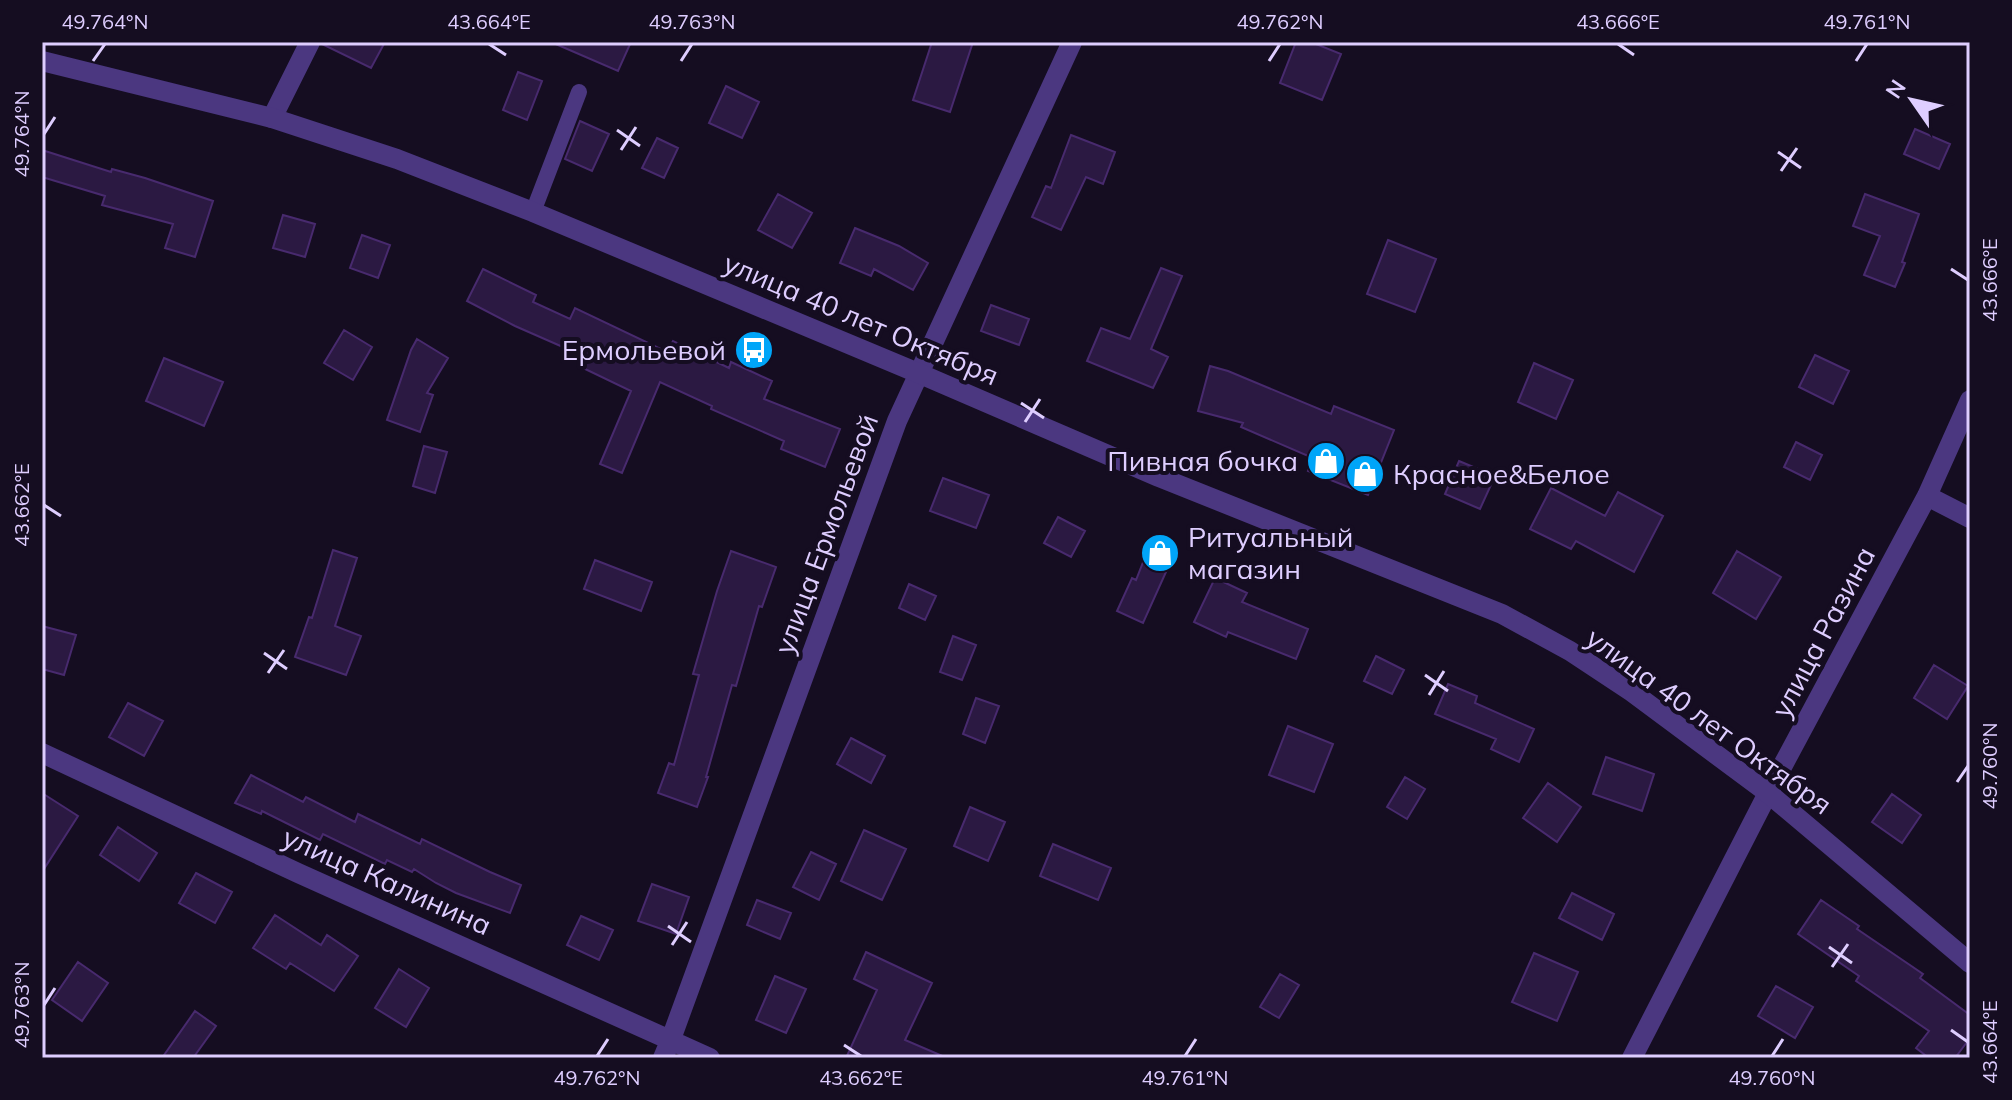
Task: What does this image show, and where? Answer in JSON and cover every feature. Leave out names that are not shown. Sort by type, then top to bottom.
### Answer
[{"type":"street","points":[[272,118],[310,42]]},
{"type":"street","name":"улица Ермольевой","points":[[667,1049],[897,421],[1072,42]]},
{"type":"street","name":"улица 40 лет Октября","points":[[42,61],[272,118],[397,159],[533,212],[1159,477],[1502,614],[1570,651],[1632,692],[1768,793],[1970,963]]},
{"type":"street","name":"улица Разина","points":[[1632,1058],[1768,793],[1927,496],[1970,400]]},
{"type":"street","points":[[1927,496],[1970,518]]},
{"type":"street","name":"улица Калинина","points":[[42,753],[667,1049],[710,1058]]},
{"type":"lane","points":[[533,212],[579,92]]},
{"type":"building","points":[[323,42],[385,42],[371,68]]},
{"type":"building","points":[[551,42],[631,42],[618,71]]},
{"type":"building","points":[[932,42],[973,42],[950,112],[913,100]]},
{"type":"building","points":[[1296,42],[1311,42],[1341,54],[1322,100],[1280,83]]},
{"type":"building","points":[[518,72],[542,81],[527,120],[503,110]]},
{"type":"building","points":[[726,86],[759,102],[742,138],[709,123]]},
{"type":"building","points":[[580,121],[609,134],[592,171],[565,159]]},
{"type":"building","points":[[1915,129],[1950,144],[1939,169],[1904,154]]},
{"type":"building","points":[[1071,135],[1115,152],[1103,184],[1086,177],[1061,230],[1032,217],[1046,186],[1051,188]]},
{"type":"building","points":[[657,138],[678,148],[664,178],[642,168]]},
{"type":"building","points":[[42,150],[111,172],[112,169],[145,178],[213,201],[195,257],[165,248],[173,224],[102,205],[105,196],[42,177]]},
{"type":"building","points":[[778,194],[812,213],[792,248],[758,230]]},
{"type":"building","points":[[1865,194],[1919,214],[1895,287],[1864,275],[1880,236],[1853,226]]},
{"type":"building","points":[[283,215],[315,224],[305,257],[273,248]]},
{"type":"building","points":[[855,228],[899,246],[928,263],[913,290],[874,269],[871,276],[840,263]]},
{"type":"building","points":[[362,235],[390,245],[378,278],[350,268]]},
{"type":"building","points":[[1388,240],[1436,259],[1415,312],[1367,294]]},
{"type":"building","points":[[1161,268],[1182,276],[1151,349],[1168,357],[1153,388],[1087,361],[1101,328],[1130,339]]},
{"type":"building","points":[[483,269],[536,295],[533,302],[570,319],[575,308],[667,352],[673,341],[729,368],[731,362],[772,381],[764,399],[840,429],[825,467],[781,449],[784,441],[711,409],[712,406],[660,382],[622,473],[600,464],[631,391],[583,368],[588,358],[467,301]]},
{"type":"building","points":[[991,305],[1029,319],[1019,345],[981,331]]},
{"type":"building","points":[[344,330],[372,347],[353,380],[324,363]]},
{"type":"building","points":[[417,339],[448,358],[427,393],[433,395],[420,432],[387,420]]},
{"type":"building","points":[[1815,355],[1849,371],[1833,404],[1799,387]]},
{"type":"building","points":[[164,358],[223,382],[204,426],[146,401]]},
{"type":"building","points":[[1534,363],[1573,380],[1556,419],[1518,402]]},
{"type":"building","points":[[1210,366],[1331,414],[1334,406],[1394,430],[1368,495],[1308,471],[1313,458],[1241,427],[1243,423],[1198,411]]},
{"type":"building","points":[[1796,442],[1822,455],[1810,480],[1784,467]]},
{"type":"building","points":[[424,446],[447,452],[435,493],[413,486]]},
{"type":"building","points":[[1459,461],[1495,476],[1480,509],[1445,494]]},
{"type":"building","points":[[943,478],[989,495],[976,528],[930,511]]},
{"type":"building","points":[[1551,488],[1605,516],[1618,492],[1663,516],[1634,572],[1576,541],[1571,549],[1530,529]]},
{"type":"building","points":[[1058,517],[1085,531],[1071,557],[1044,543]]},
{"type":"building","points":[[1151,542],[1175,552],[1143,623],[1117,611],[1132,578],[1136,580]]},
{"type":"building","points":[[333,550],[357,558],[335,626],[361,636],[346,675],[295,657],[309,617],[312,618]]},
{"type":"building","points":[[731,551],[776,567],[762,607],[759,606],[736,686],[732,685],[697,807],[658,793],[669,763],[674,765],[699,675],[693,674]]},
{"type":"building","points":[[1737,551],[1781,577],[1756,619],[1713,593]]},
{"type":"building","points":[[595,560],[652,582],[641,611],[584,589]]},
{"type":"building","points":[[1215,578],[1247,593],[1242,602],[1308,629],[1296,659],[1228,632],[1226,637],[1194,622]]},
{"type":"building","points":[[909,584],[936,596],[925,620],[899,608]]},
{"type":"building","points":[[42,626],[76,635],[64,675],[42,669]]},
{"type":"building","points":[[953,636],[976,645],[962,680],[940,672]]},
{"type":"building","points":[[1376,656],[1404,670],[1392,694],[1364,681]]},
{"type":"building","points":[[1934,665],[1968,686],[1947,719],[1914,698]]},
{"type":"building","points":[[1448,684],[1477,696],[1475,703],[1534,729],[1519,762],[1491,749],[1496,739],[1435,714]]},
{"type":"building","points":[[976,698],[999,706],[985,743],[963,734]]},
{"type":"building","points":[[128,703],[163,721],[144,756],[109,737]]},
{"type":"building","points":[[1288,726],[1333,744],[1314,792],[1269,775]]},
{"type":"building","points":[[851,738],[885,756],[871,783],[837,764]]},
{"type":"building","points":[[1606,757],[1654,774],[1642,811],[1593,794]]},
{"type":"building","points":[[251,775],[303,802],[306,797],[355,822],[358,814],[420,844],[422,839],[521,885],[510,913],[456,893],[414,869],[412,872],[387,860],[385,864],[323,834],[320,840],[262,811],[261,814],[235,803]]},
{"type":"building","points":[[1405,777],[1425,789],[1407,819],[1387,807]]},
{"type":"building","points":[[1548,783],[1581,807],[1557,842],[1523,818]]},
{"type":"building","points":[[42,793],[78,816],[42,872]]},
{"type":"building","points":[[1892,794],[1921,815],[1902,843],[1872,822]]},
{"type":"building","points":[[970,807],[1005,822],[988,861],[954,846]]},
{"type":"building","points":[[118,827],[157,853],[139,881],[100,855]]},
{"type":"building","points":[[864,830],[906,849],[882,900],[841,881]]},
{"type":"building","points":[[1053,844],[1111,868],[1098,900],[1040,876]]},
{"type":"building","points":[[811,852],[836,864],[819,900],[793,887]]},
{"type":"building","points":[[196,873],[232,892],[215,923],[179,903]]},
{"type":"building","points":[[652,884],[689,897],[676,934],[638,921]]},
{"type":"building","points":[[1572,893],[1614,914],[1602,940],[1559,918]]},
{"type":"building","points":[[757,900],[791,913],[780,939],[747,925]]},
{"type":"building","points":[[1821,900],[1923,974],[1920,978],[1970,1015],[1970,1038],[1955,1058],[1929,1058],[1916,1048],[1929,1031],[1856,981],[1859,976],[1798,934]]},
{"type":"building","points":[[275,915],[321,945],[327,935],[358,956],[334,991],[290,963],[286,969],[253,948]]},
{"type":"building","points":[[581,916],[613,930],[599,960],[567,945]]},
{"type":"building","points":[[866,952],[932,983],[905,1040],[947,1058],[846,1058],[877,990],[854,979]]},
{"type":"building","points":[[1534,953],[1578,972],[1557,1021],[1512,1002]]},
{"type":"building","points":[[78,962],[108,983],[82,1021],[52,1000]]},
{"type":"building","points":[[399,969],[429,988],[406,1027],[375,1008]]},
{"type":"building","points":[[1280,974],[1299,985],[1279,1018],[1260,1007]]},
{"type":"building","points":[[775,976],[806,989],[786,1033],[756,1020]]},
{"type":"building","points":[[1776,986],[1813,1007],[1795,1038],[1758,1016]]},
{"type":"building","points":[[195,1011],[216,1026],[193,1058],[162,1058]]},
{"type":"place","name":"Ермольевой","points":[[754,350]]},
{"type":"place","name":"Пивная бочка","points":[[1326,461]]},
{"type":"place","name":"Красное&Белое","points":[[1365,474]]},
{"type":"place","name":"Ритуальный магазин","points":[[1160,553]]}]
